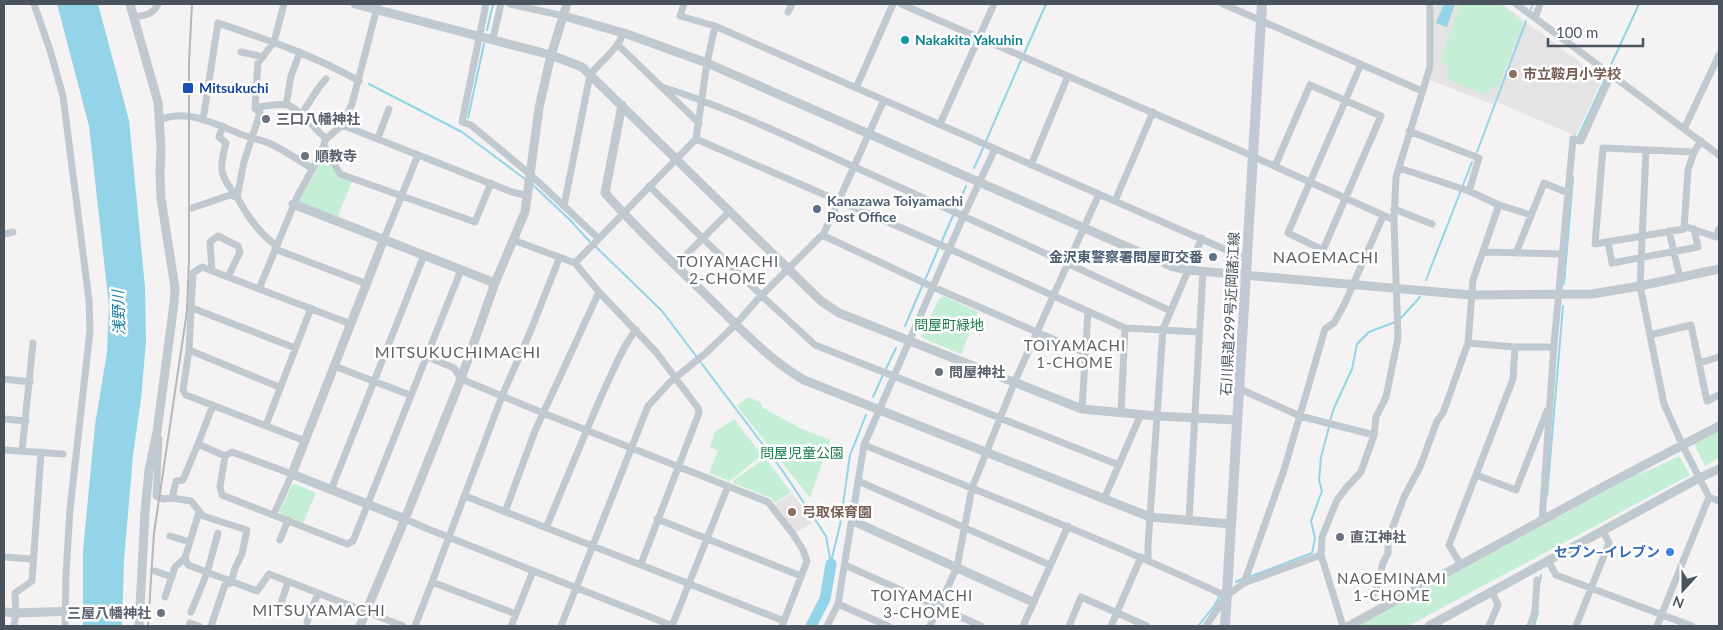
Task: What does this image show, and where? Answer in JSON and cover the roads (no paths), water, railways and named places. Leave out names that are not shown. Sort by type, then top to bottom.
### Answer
[{"type":"main road","name":"石川県道299号近岡諸江線","points":[[1225,626],[1262,4]]},
{"type":"street","points":[[34,4],[63,96],[89,300],[90,331],[70,509],[64,612],[65,626]]},
{"type":"street","points":[[130,4],[158,102],[162,198],[175,288],[157,432],[149,470],[138,609],[139,626]]},
{"type":"street","points":[[134,17],[150,14],[158,4]]},
{"type":"street","points":[[237,197],[244,162],[260,113],[255,108],[258,63],[274,42],[284,4]]},
{"type":"street","points":[[355,4],[377,7],[551,54],[582,67],[821,301],[840,313],[1082,409],[1157,416],[1237,420]]},
{"type":"street","points":[[486,4],[462,122],[471,125],[530,184],[564,206],[597,239]]},
{"type":"street","points":[[493,38],[501,4]]},
{"type":"street","points":[[510,4],[564,16],[623,33],[707,63],[1171,266],[1188,270],[1471,295],[1592,294],[1719,269]]},
{"type":"street","points":[[360,626],[405,519],[460,379],[495,283],[525,212],[539,108],[551,54],[567,4]]},
{"type":"street","points":[[684,4],[680,16],[715,26],[1247,258]]},
{"type":"street","points":[[788,12],[792,4]]},
{"type":"street","points":[[856,88],[893,4]]},
{"type":"street","points":[[901,4],[1153,112],[1394,220]]},
{"type":"street","points":[[940,124],[994,4]]},
{"type":"street","points":[[1223,4],[1422,91]]},
{"type":"street","points":[[1343,626],[1321,555],[1322,537],[1337,500],[1361,472],[1374,435],[1376,416],[1386,396],[1398,338],[1394,220],[1396,178],[1409,130],[1430,67],[1430,4]]},
{"type":"street","points":[[1516,4],[1719,155]]},
{"type":"street","points":[[1535,18],[1540,4]]},
{"type":"street","points":[[259,288],[294,204],[325,143],[342,125],[352,104],[377,7]]},
{"type":"street","points":[[203,120],[218,23],[300,52],[328,64],[359,81]]},
{"type":"street","points":[[575,264],[597,239],[696,139],[707,63],[715,26]]},
{"type":"street","points":[[564,206],[590,75],[598,64],[618,45],[623,33]]},
{"type":"street","points":[[618,45],[699,123]]},
{"type":"street","points":[[242,52],[263,57]]},
{"type":"street","points":[[286,104],[291,76],[300,52]]},
{"type":"street","points":[[1684,129],[1719,55]]},
{"type":"street","points":[[1275,166],[1310,85],[1346,100],[1381,116],[1324,250],[1288,233],[1346,100],[1361,64]]},
{"type":"street","points":[[1542,520],[1558,294],[1573,140],[1581,141],[1611,75]]},
{"type":"street","points":[[1031,165],[1068,76]]},
{"type":"street","points":[[301,114],[316,93],[317,88],[326,79]]},
{"type":"street","points":[[662,87],[703,100],[854,166],[1171,310]]},
{"type":"street","points":[[562,626],[575,588],[648,406],[676,377],[706,353],[736,324],[822,235],[839,202],[884,100]]},
{"type":"street","points":[[255,108],[286,104],[294,108],[325,143],[340,174],[475,222],[492,183]]},
{"type":"street","points":[[622,105],[605,193],[736,324],[788,371],[804,380],[880,411],[1150,517],[1231,524]]},
{"type":"street","points":[[378,138],[389,109]]},
{"type":"street","points":[[1115,201],[1153,112]]},
{"type":"street","points":[[160,120],[169,116],[189,116],[223,126],[273,145],[313,169]]},
{"type":"street","points":[[342,125],[512,192],[530,184]]},
{"type":"street","points":[[223,126],[219,137],[226,142],[220,164],[225,183],[266,239],[276,247],[367,284]]},
{"type":"street","points":[[1409,130],[1479,158],[1464,190]]},
{"type":"street","points":[[696,139],[1125,328],[1199,332]]},
{"type":"street","points":[[1694,152],[1603,148],[1595,244],[1684,229],[1688,170],[1694,152],[1701,142]]},
{"type":"street","points":[[827,626],[838,604],[864,445],[910,341],[944,247],[995,149]]},
{"type":"street","points":[[1646,150],[1640,286],[1664,404],[1709,497],[1719,501]]},
{"type":"street","points":[[274,514],[292,474],[418,155]]},
{"type":"street","points":[[1399,168],[1531,215]]},
{"type":"street","points":[[1516,253],[1544,183],[1568,193]]},
{"type":"street","points":[[650,186],[815,345],[1119,465]]},
{"type":"street","points":[[930,626],[957,567],[972,488],[1015,381],[1055,296],[1099,194]]},
{"type":"street","points":[[192,208],[230,195],[237,197]]},
{"type":"street","points":[[294,204],[495,283]]},
{"type":"street","points":[[1375,593],[1383,563],[1388,553],[1388,540],[1404,497],[1420,467],[1437,422],[1443,413],[1468,343],[1473,280],[1499,205]]},
{"type":"street","points":[[1394,209],[1432,224]]},
{"type":"street","points":[[676,265],[730,211]]},
{"type":"street","points":[[1244,582],[1272,508],[1325,329],[1334,323],[1384,216]]},
{"type":"street","points":[[1684,226],[1716,237],[1719,229]]},
{"type":"street","points":[[1608,242],[1612,263],[1641,259],[1698,247],[1694,229]]},
{"type":"street","points":[[1669,231],[1680,278]]},
{"type":"street","points":[[4,234],[13,232]]},
{"type":"street","points":[[822,235],[931,286],[1085,353]]},
{"type":"street","points":[[212,271],[210,242],[218,236],[238,246],[240,252],[228,277]]},
{"type":"street","points":[[1111,626],[1145,558],[1148,546],[1163,329],[1202,238]]},
{"type":"street","points":[[514,240],[575,264],[636,330],[676,377],[698,408],[699,413],[677,466],[641,564]]},
{"type":"street","points":[[1483,252],[1562,254]]},
{"type":"street","points":[[331,490],[424,255]]},
{"type":"street","points":[[415,626],[502,396],[559,258]]},
{"type":"street","points":[[305,441],[186,395],[183,390],[189,350],[193,273],[202,267],[351,324]]},
{"type":"street","points":[[225,456],[220,487],[222,495],[347,544],[353,541],[461,270]]},
{"type":"street","points":[[1189,520],[1203,271]]},
{"type":"street","points":[[505,512],[543,414],[599,292]]},
{"type":"street","points":[[192,308],[294,348]]},
{"type":"street","points":[[266,426],[294,348],[311,308]]},
{"type":"street","points":[[1082,409],[1088,311]]},
{"type":"street","points":[[1650,335],[1690,325],[1707,401],[1719,396]]},
{"type":"street","points":[[1121,413],[1125,328]]},
{"type":"street","points":[[546,528],[586,430],[618,359],[636,330]]},
{"type":"street","points":[[22,451],[33,343]]},
{"type":"street","points":[[1468,343],[1515,347],[1554,347]]},
{"type":"street","points":[[1461,565],[1449,545],[1513,379],[1515,347]]},
{"type":"street","points":[[189,350],[280,386]]},
{"type":"street","points":[[426,356],[454,368],[460,379],[543,414],[768,502],[793,534],[807,561],[783,624],[689,583],[465,496]]},
{"type":"street","points":[[1699,363],[1719,357]]},
{"type":"street","points":[[334,366],[410,395]]},
{"type":"street","points":[[4,379],[30,382]]},
{"type":"street","points":[[1240,389],[1300,416],[1374,435]]},
{"type":"street","points":[[172,498],[176,482],[183,480],[213,405]]},
{"type":"street","points":[[1476,475],[1516,490],[1550,406]]},
{"type":"street","points":[[1104,499],[1141,414]]},
{"type":"street","points":[[4,419],[26,421]]},
{"type":"street","points":[[1349,626],[1682,444],[1719,426]]},
{"type":"street","points":[[157,432],[159,438],[156,496],[163,499],[172,498],[191,501],[197,506],[203,516],[247,530],[242,554],[235,568],[231,583],[225,586],[211,626]]},
{"type":"street","points":[[198,444],[225,456]]},
{"type":"street","points":[[864,445],[1145,558],[1226,596]]},
{"type":"street","points":[[4,450],[63,454]]},
{"type":"street","points":[[14,626],[16,613],[15,593],[32,581],[32,559],[41,452]]},
{"type":"street","points":[[225,456],[232,452],[292,474],[672,626],[728,486]]},
{"type":"street","points":[[1429,626],[1699,478],[1719,469]]},
{"type":"street","points":[[858,481],[1050,565]]},
{"type":"street","points":[[1657,626],[1709,497]]},
{"type":"street","points":[[165,597],[176,567],[185,558],[199,512]]},
{"type":"street","points":[[657,519],[802,576]]},
{"type":"street","points":[[280,540],[288,520]]},
{"type":"street","points":[[852,521],[1033,602]]},
{"type":"street","points":[[1023,626],[1068,526]]},
{"type":"street","points":[[1576,626],[1610,543],[1602,531]]},
{"type":"street","points":[[191,612],[207,573],[218,534]]},
{"type":"street","points":[[170,536],[190,542]]},
{"type":"street","points":[[1206,626],[1226,596],[1244,582],[1321,555]]},
{"type":"street","points":[[4,557],[32,559]]},
{"type":"street","points":[[185,558],[188,565],[257,592],[269,574],[403,626]]},
{"type":"street","points":[[1548,561],[1556,574],[1692,626]]},
{"type":"street","points":[[845,565],[980,626]]},
{"type":"street","points":[[155,571],[172,577]]},
{"type":"street","points":[[511,626],[533,571]]},
{"type":"street","points":[[1530,626],[1534,611],[1537,580]]},
{"type":"street","points":[[280,606],[288,582]]},
{"type":"street","points":[[432,582],[516,614]]},
{"type":"street","points":[[1489,626],[1498,605],[1492,592]]},
{"type":"street","points":[[307,622],[318,593]]},
{"type":"street","points":[[1069,626],[1081,597],[1147,626]]},
{"type":"street","points":[[838,604],[888,626]]},
{"type":"street","points":[[4,612],[138,609]]},
{"type":"street","points":[[189,626],[190,623],[199,626]]},
{"type":"water","name":"浅野川","points":[[57,4],[98,4],[129,120],[145,287],[146,341],[141,399],[133,455],[124,560],[122,626],[83,626],[83,551],[95,425],[107,352],[109,306],[89,126]]},
{"type":"water","points":[[1444,4],[1455,4],[1447,27],[1436,23]]},
{"type":"waterway","points":[[487,30],[493,4]]},
{"type":"waterway","points":[[1024,54],[1046,4]]},
{"type":"waterway","points":[[1531,9],[1533,4]]},
{"type":"waterway","points":[[1610,67],[1639,4]]},
{"type":"waterway","points":[[1477,152],[1526,21]]},
{"type":"waterway","points":[[468,118],[484,44]]},
{"type":"waterway","points":[[986,141],[1022,58]]},
{"type":"waterway","points":[[1578,137],[1606,77]]},
{"type":"waterway","points":[[369,84],[462,132],[525,179]]},
{"type":"waterway","points":[[974,168],[984,146]]},
{"type":"waterway","points":[[1426,280],[1472,162]]},
{"type":"waterway","points":[[1564,284],[1573,177]]},
{"type":"waterway","points":[[533,185],[591,243]]},
{"type":"waterway","points":[[941,243],[966,186]]},
{"type":"waterway","points":[[595,246],[662,311],[782,470],[826,536],[831,564]]},
{"type":"waterway","points":[[925,280],[939,247]]},
{"type":"waterway","points":[[905,326],[923,284]]},
{"type":"waterway","points":[[1401,318],[1420,297]]},
{"type":"waterway","points":[[1547,496],[1563,306]]},
{"type":"waterway","points":[[1330,421],[1352,369],[1357,344],[1369,332],[1395,322]]},
{"type":"waterway","points":[[885,371],[896,348]]},
{"type":"waterway","points":[[873,397],[883,375]]},
{"type":"waterway","points":[[831,562],[840,525],[850,455],[866,415]]},
{"type":"waterway","points":[[1249,577],[1312,553],[1315,538],[1311,521],[1322,491],[1319,480],[1321,457],[1329,427]]},
{"type":"waterway","points":[[811,626],[825,599],[831,564]]},
{"type":"waterway","points":[[1540,582],[1541,575]]},
{"type":"waterway","points":[[1236,582],[1242,579]]},
{"type":"waterway","points":[[1198,626],[1219,597]]},
{"type":"waterway","points":[[1534,626],[1538,612]]},
{"type":"railway","points":[[148,626],[154,533],[187,311],[189,259],[189,62],[192,4]]},
{"type":"place","name":"Nakakita Yakuhin","points":[[905,40]]},
{"type":"place","name":"市立鞍月小学校","points":[[1513,74]]},
{"type":"place","name":"Mitsukuchi","points":[[188,88]]},
{"type":"place","name":"三口八幡神社","points":[[266,119]]},
{"type":"place","name":"順教寺","points":[[305,156]]},
{"type":"place","name":"Kanazawa Toiyamachi Post Office","points":[[817,209]]},
{"type":"place","name":"金沢東警察署問屋町交番","points":[[1213,257]]},
{"type":"place","name":"問屋神社","points":[[939,372]]},
{"type":"place","name":"弓取保育園","points":[[792,512]]},
{"type":"place","name":"直江神社","points":[[1340,537]]},
{"type":"place","name":"セブン−イレブン","points":[[1670,552]]},
{"type":"place","name":"三屋八幡神社","points":[[161,613]]},
{"type":"district","name":"NAOEMACHI","points":[[1326,257]]},
{"type":"district","name":"TOIYAMACHI 2-CHOME","points":[[728,270]]},
{"type":"district","name":"MITSUKUCHIMACHI","points":[[458,352]]},
{"type":"district","name":"TOIYAMACHI 1-CHOME","points":[[1075,354]]},
{"type":"district","name":"NAOEMINAMI 1-CHOME","points":[[1392,588]]},
{"type":"district","name":"TOIYAMACHI 3-CHOME","points":[[922,604]]},
{"type":"district","name":"MITSUYAMACHI","points":[[319,610]]},
{"type":"park label","name":"問屋町緑地","points":[[949,325]]},
{"type":"park label","name":"問屋児童公園","points":[[802,453]]}]
